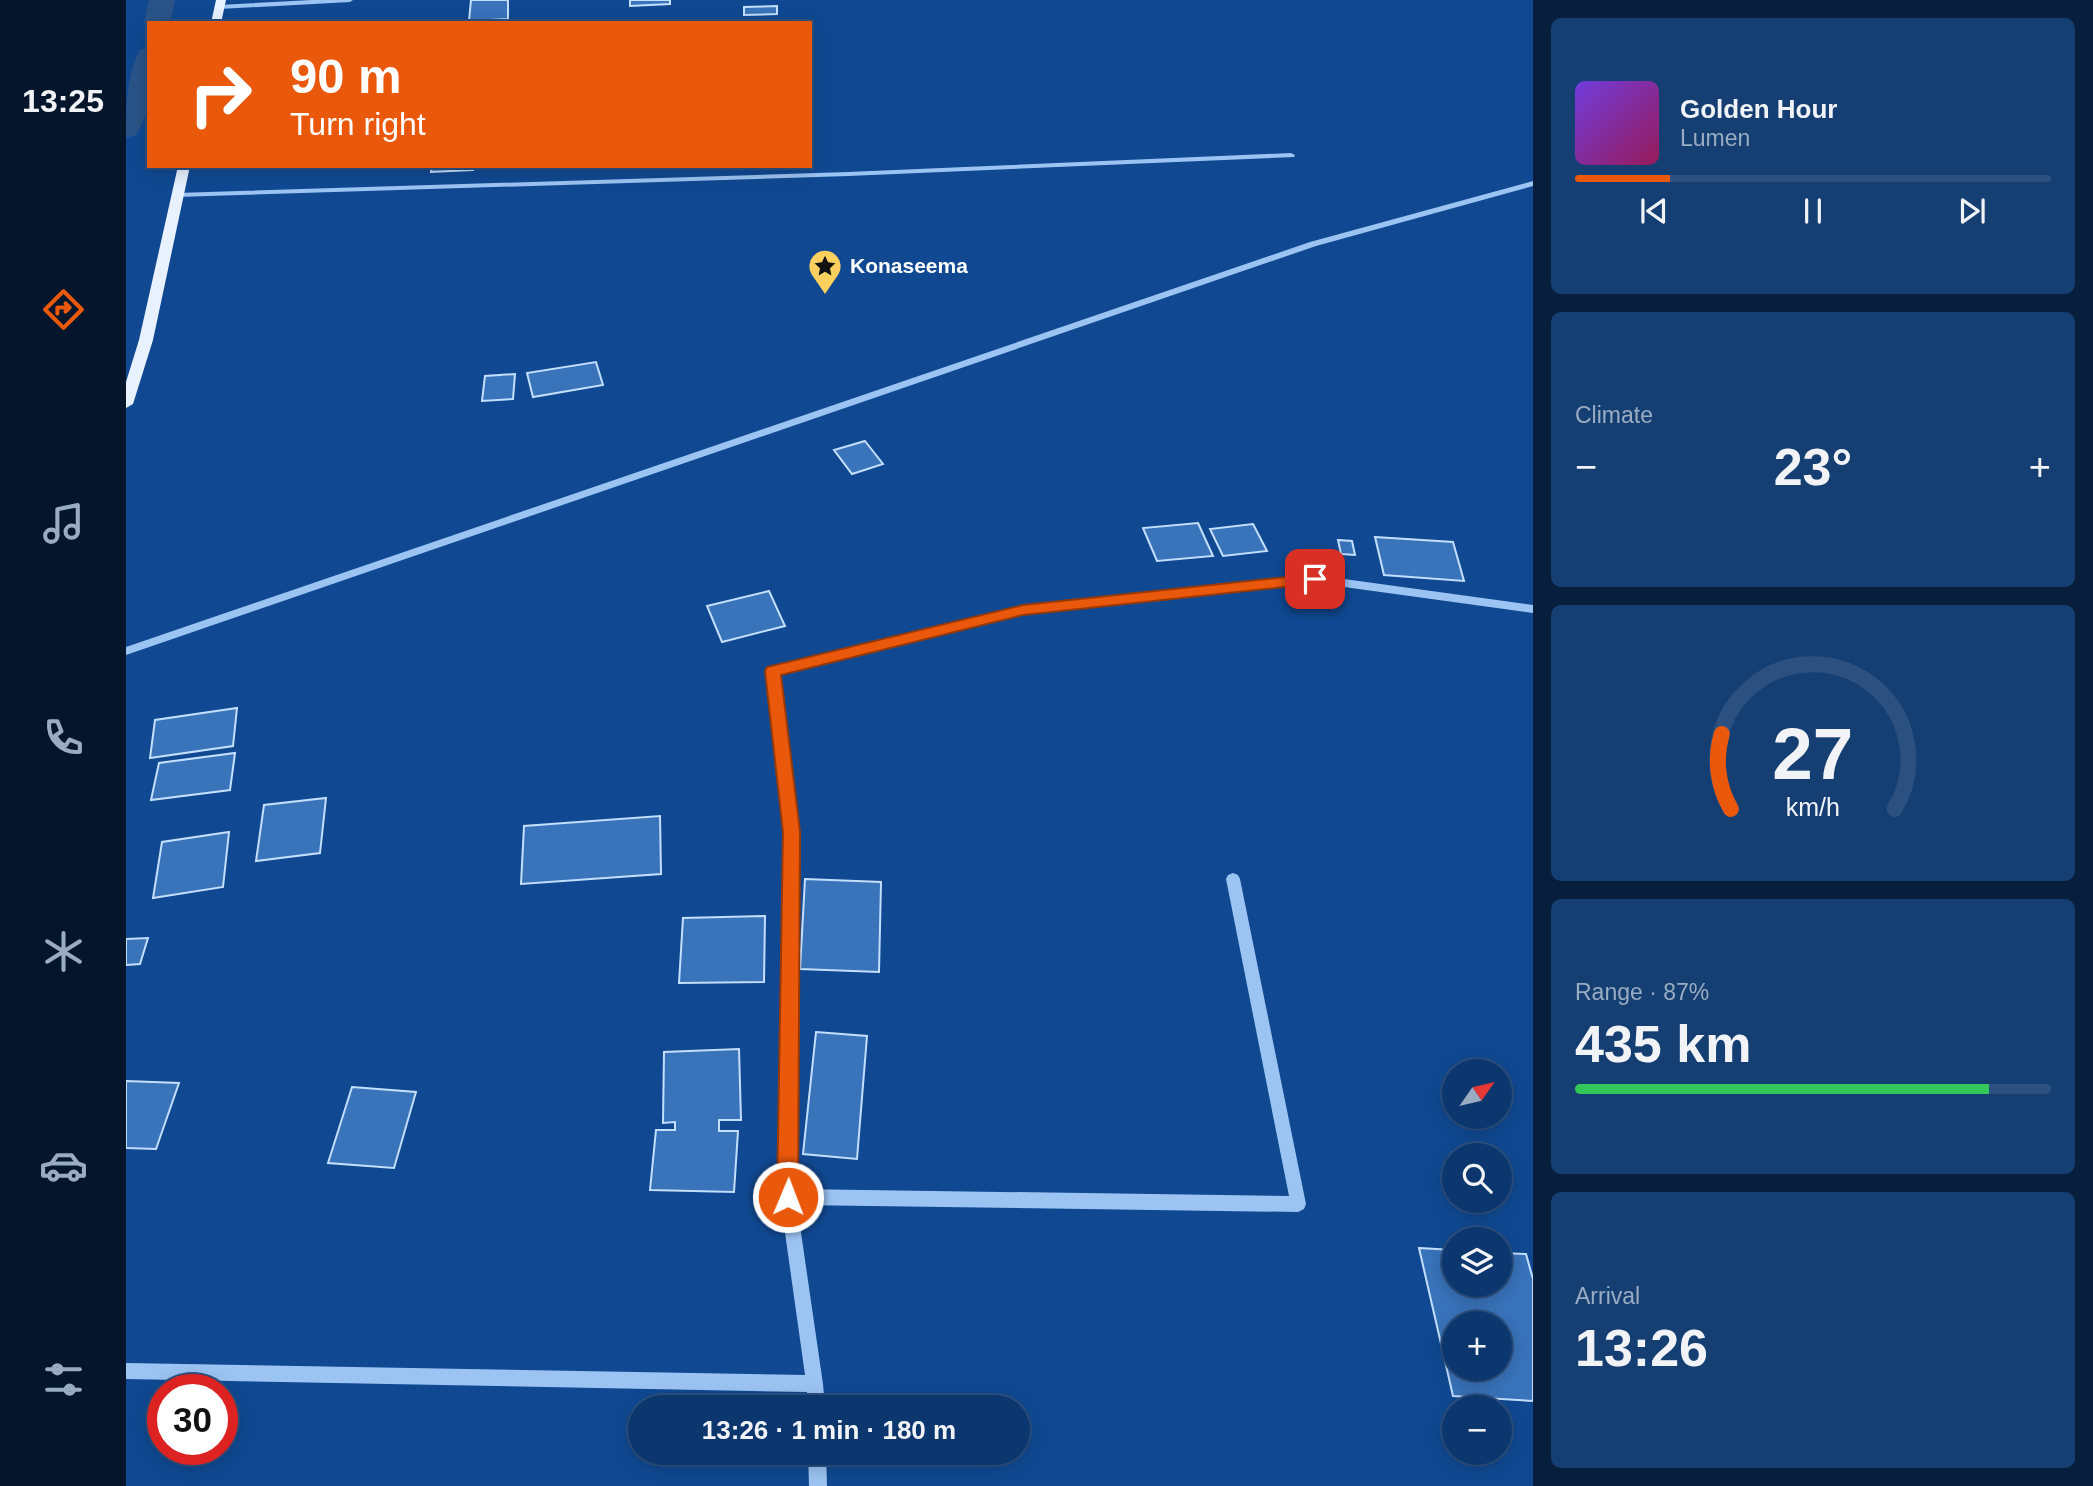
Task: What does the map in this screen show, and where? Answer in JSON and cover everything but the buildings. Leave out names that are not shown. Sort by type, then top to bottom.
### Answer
[{"type":"main road","points":[[126,404],[146,340],[184,168]]},
{"type":"street","points":[[220,4],[350,0]]},
{"type":"street","points":[[177,195],[849,174],[1291,155]]},
{"type":"street","points":[[126,651],[1313,244],[1533,183]]},
{"type":"street","points":[[815,1395],[788,1197],[792,832],[772,671],[1023,610],[1315,579],[1533,609]]},
{"type":"street","points":[[788,1197],[1298,1204],[1233,879]]},
{"type":"street","points":[[126,1371],[815,1384]]},
{"type":"street","points":[[817,1465],[818,1486]]},
{"type":"waterway","points":[[157,21],[162,0]]},
{"type":"waterway","points":[[126,129],[147,62]]},
{"type":"place","name":"Konaseema","points":[[825,296]]},
{"type":"route","points":[[788,1197],[792,832],[772,671],[1023,610],[1315,579]]}]
